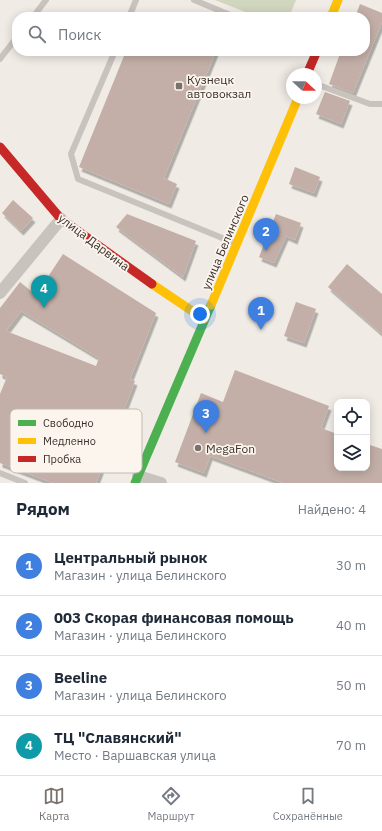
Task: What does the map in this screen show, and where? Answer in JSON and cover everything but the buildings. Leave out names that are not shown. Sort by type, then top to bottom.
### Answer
[{"type":"street","points":[[333,12],[338,0]]},
{"type":"street","points":[[310,68],[315,56]]},
{"type":"street","name":"улица Белинского","points":[[142,467],[204,318],[238,244],[296,104]]},
{"type":"street","name":"улица Дарвина","points":[[0,147],[61,219],[185,308],[204,318]]},
{"type":"street","points":[[0,294],[61,219]]},
{"type":"street","points":[[137,479],[161,483]]},
{"type":"lane","points":[[37,12],[46,0]]},
{"type":"lane","points":[[131,12],[136,0]]},
{"type":"lane","points":[[194,0],[223,12]]},
{"type":"lane","points":[[0,59],[12,43]]},
{"type":"lane","points":[[113,56],[71,154],[78,180],[238,244]]},
{"type":"lane","points":[[322,86],[370,104],[382,104]]},
{"type":"lane","points":[[0,473],[25,483]]},
{"type":"green space","points":[[215,0],[296,0],[291,12],[245,12]]},
{"type":"traffic: fast","points":[[142,467],[211,305]]},
{"type":"traffic: fast","points":[[135,483],[139,473]]},
{"type":"traffic: slow","points":[[333,12],[338,0]]},
{"type":"traffic: slow","points":[[211,305],[295,104]]},
{"type":"traffic: slow","points":[[152,284],[204,319]]},
{"type":"traffic: jam","points":[[310,68],[315,56]]},
{"type":"traffic: jam","points":[[0,147],[61,219],[152,284]]},
{"type":"place","name":"Кузнецк автовокзал","points":[[179,86]]},
{"type":"place","name":"003 Скорая финансовая помощь","points":[[266,251]]},
{"type":"place","name":"ТЦ \"Славянский\"","points":[[44,308]]},
{"type":"place","name":"Центральный рынок","points":[[261,330]]},
{"type":"place","name":"Beeline","points":[[206,433]]},
{"type":"place","name":"MegaFon","points":[[198,448]]}]
